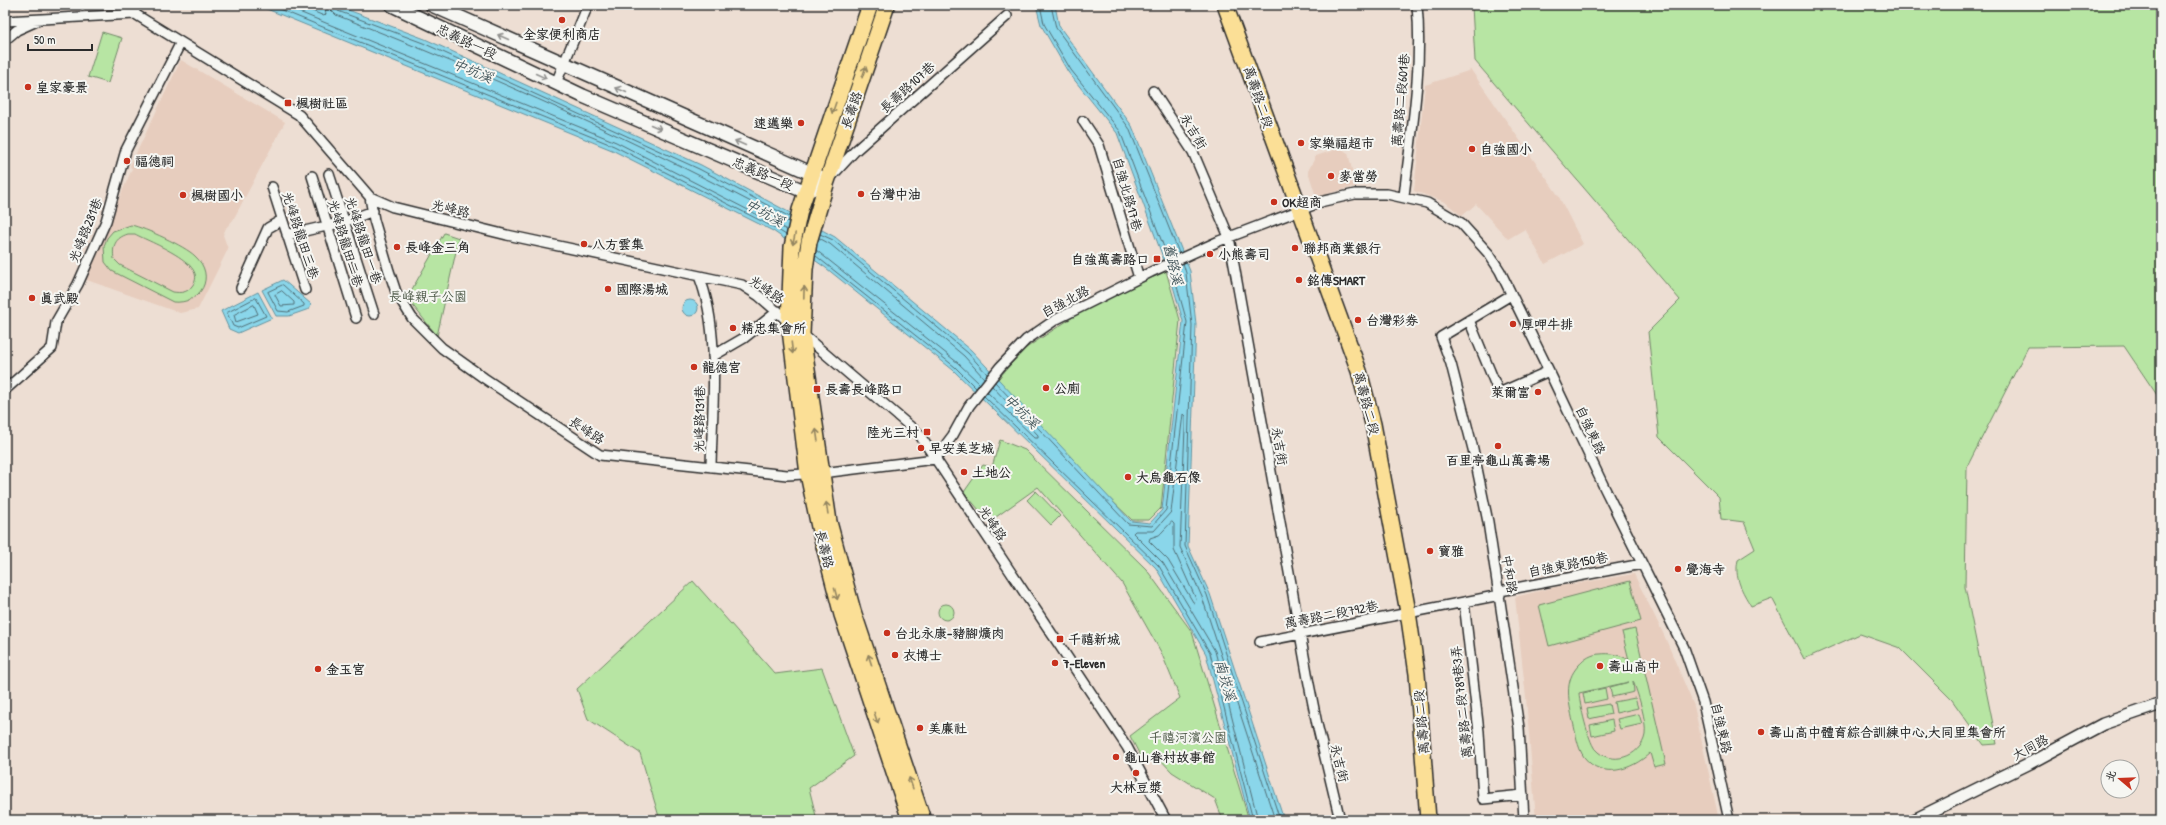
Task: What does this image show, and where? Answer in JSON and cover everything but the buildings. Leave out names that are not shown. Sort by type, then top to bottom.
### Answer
[{"type":"main road","name":"忠義路一段","points":[[392,5],[556,83],[806,192],[828,180]]},
{"type":"main road","name":"忠義路一段","points":[[432,5],[811,175],[828,180]]},
{"type":"main road","name":"長壽路","points":[[815,474],[797,268],[792,247],[800,210],[811,175],[870,5]]},
{"type":"main road","name":"長壽路","points":[[887,5],[828,180],[809,242],[797,268],[789,322],[815,474],[830,522],[857,642],[910,820]]},
{"type":"main road","name":"萬壽路二段","points":[[1225,5],[1359,371],[1371,417],[1408,612],[1417,674],[1428,820]]},
{"type":"main road","name":"長壽路","points":[[857,642],[923,820]]},
{"type":"street","points":[[556,83],[588,5]]},
{"type":"street","name":"萬壽路二段601巷","points":[[1404,196],[1417,63],[1419,24],[1417,5]]},
{"type":"street","points":[[5,21],[135,10]]},
{"type":"street","name":"光峰路","points":[[135,10],[180,44],[299,115],[370,197],[394,207],[507,235],[742,285],[759,296],[919,434],[1127,747],[1166,820]]},
{"type":"street","name":"長壽路107巷","points":[[828,180],[855,151],[1007,16]]},
{"type":"street","points":[[5,40],[17,30],[42,18]]},
{"type":"street","name":"光峰路281巷","points":[[5,390],[52,348],[56,322],[78,284],[106,221],[126,150],[180,44]]},
{"type":"street","name":"永吉街","points":[[1153,91],[1193,152],[1229,237],[1299,633],[1317,724],[1340,820]]},
{"type":"street","name":"自強北路17巷","points":[[1083,121],[1099,145],[1139,278]]},
{"type":"street","name":"光峰路龍田一巷","points":[[329,174],[374,314]]},
{"type":"street","name":"光峰路龍田二巷","points":[[312,176],[356,318]]},
{"type":"street","name":"光峰路龍田三巷","points":[[272,187],[305,290]]},
{"type":"street","name":"自強東路","points":[[1300,211],[1324,201],[1355,194],[1387,194],[1404,196],[1427,203],[1461,223],[1489,254],[1549,371],[1684,648],[1703,702],[1729,820]]},
{"type":"street","name":"長峰路","points":[[370,197],[396,292],[412,318],[442,348],[484,378],[600,455],[787,475],[815,474],[935,459]]},
{"type":"street","points":[[287,235],[344,222],[373,211]]},
{"type":"street","points":[[1229,237],[1300,211]]},
{"type":"street","points":[[241,288],[268,228],[282,220]]},
{"type":"street","name":"自強北路","points":[[935,459],[953,435],[970,406],[1000,367],[1016,349],[1033,334],[1055,320],[1151,272],[1229,237]]},
{"type":"street","name":"光峰路131巷","points":[[699,276],[707,300],[712,356],[711,467]]},
{"type":"street","points":[[1511,295],[1469,320],[1499,393],[1549,371]]},
{"type":"street","points":[[712,356],[744,338],[778,311]]},
{"type":"street","name":"中和路","points":[[1469,320],[1441,337],[1451,364],[1473,449],[1500,593],[1519,728],[1524,820]]},
{"type":"street","name":"自強東路150巷","points":[[1464,602],[1500,593],[1642,564]]},
{"type":"street","name":"萬壽路二段792巷","points":[[1260,642],[1299,633],[1464,602]]},
{"type":"street","name":"萬壽路二段789巷3弄","points":[[1464,602],[1479,732],[1483,799],[1523,796]]},
{"type":"street","name":"大同路","points":[[1914,820],[2026,766],[2103,724],[2161,704]]},
{"type":"shaded area","name":"楓樹國小","points":[[181,60],[285,122],[233,220],[226,228],[223,235],[228,249],[198,309],[180,313],[84,279],[132,169],[130,166]]},
{"type":"shaded area","name":"自強國小","points":[[1471,70],[1558,195],[1583,244],[1545,264],[1525,229],[1508,239],[1476,204],[1462,216],[1445,202],[1414,191],[1425,85]]},
{"type":"shaded area","points":[[1340,148],[1348,153],[1356,186],[1316,197],[1308,171],[1316,156]]},
{"type":"shaded area","name":"壽山高中","points":[[1634,574],[1664,635],[1694,706],[1719,820],[1536,820],[1526,698],[1515,597],[1555,587]]},
{"type":"green space","points":[[2161,5],[2161,401],[2124,346],[2028,347],[1967,467],[1965,587],[1997,744],[1984,745],[1952,700],[1900,648],[1860,634],[1804,659],[1772,598],[1751,606],[1742,590],[1737,573],[1738,560],[1755,549],[1744,522],[1721,519],[1719,497],[1659,437],[1648,332],[1680,300],[1475,61],[1472,6]]},
{"type":"green space","points":[[102,32],[122,38],[108,83],[88,77]]},
{"type":"green space","points":[[131,225],[155,233],[183,247],[195,256],[202,264],[205,272],[203,288],[191,299],[183,302],[173,302],[112,271],[105,262],[104,246],[107,238],[113,231]],"holes":[[[128,234],[135,234],[164,248],[186,262],[193,270],[196,278],[192,286],[184,292],[173,292],[120,265],[114,259],[115,243],[117,240]]]},
{"type":"green space","name":"長峰親子公園","points":[[444,233],[459,238],[437,336],[407,298]]},
{"type":"green space","points":[[1166,271],[1180,320],[1161,508],[1149,520],[1132,520],[992,386],[1023,350],[1079,313]]},
{"type":"green space","name":"千禧河濱公園","points":[[1000,440],[1025,450],[1146,569],[1192,632],[1249,820],[1223,820],[1215,799],[1172,772],[1157,756],[1143,761],[1130,736],[1180,698],[1161,652],[1122,583],[1038,487],[989,522],[964,492],[983,465],[992,467]]},
{"type":"green space","points":[[1036,491],[1060,516],[1051,525],[1027,500]]},
{"type":"green space","points":[[693,581],[775,674],[822,668],[854,756],[809,788],[817,820],[660,820],[640,753],[588,719],[577,689]]},
{"type":"green space","points":[[1630,581],[1641,621],[1549,646],[1539,605]]},
{"type":"green space","points":[[946,604],[952,606],[954,612],[952,618],[946,620],[940,618],[938,612],[940,606]]},
{"type":"green space","points":[[1635,629],[1666,764],[1654,767],[1650,753],[1635,764],[1626,768],[1608,770],[1599,768],[1591,764],[1584,757],[1578,744],[1568,692],[1571,678],[1574,671],[1581,663],[1588,657],[1594,655],[1614,654],[1629,660],[1622,632]],"holes":[[[1633,681],[1642,708],[1645,722],[1645,735],[1638,749],[1631,754],[1624,757],[1609,758],[1601,754],[1592,745],[1587,730],[1579,693],[1629,682],[1610,687],[1612,697],[1634,692]]]},
{"type":"green space","points":[[1605,688],[1607,699],[1585,704],[1583,693]]},
{"type":"green space","points":[[1635,698],[1638,708],[1616,713],[1614,702]]},
{"type":"green space","points":[[1609,704],[1611,714],[1589,719],[1587,708]]},
{"type":"green space","points":[[1639,714],[1642,724],[1620,729],[1617,719]]},
{"type":"green space","points":[[1612,720],[1614,731],[1592,736],[1590,725]]},
{"type":"water","points":[[257,5],[335,5],[425,39],[701,165],[835,237],[971,350],[1131,521],[1150,523],[1162,510],[1183,321],[1171,279],[1117,133],[1068,72],[1041,25],[1036,5],[1055,5],[1059,26],[1132,126],[1190,271],[1196,324],[1188,546],[1210,594],[1284,820],[1250,820],[1206,654],[1156,568],[953,370],[826,268],[773,231],[612,150]]},
{"type":"water","points":[[283,280],[311,304],[309,309],[289,316],[276,316],[262,290]]},
{"type":"water","points":[[258,292],[272,318],[238,333],[229,329],[221,311]]},
{"type":"water","points":[[690,300],[697,305],[698,308],[693,315],[690,316],[683,311],[682,308],[687,301]]},
{"type":"place","name":"全家便利商店","points":[[562,20]]},
{"type":"place","name":"皇家豪景","points":[[28,87]]},
{"type":"place","name":"楓樹社區","points":[[288,103]]},
{"type":"place","name":"速邁樂","points":[[801,123]]},
{"type":"place","name":"家樂福超市","points":[[1301,143]]},
{"type":"place","name":"自強國小","points":[[1472,149]]},
{"type":"place","name":"福德祠","points":[[127,161]]},
{"type":"place","name":"麥當勞","points":[[1331,176]]},
{"type":"place","name":"台灣中油","points":[[861,194]]},
{"type":"place","name":"楓樹國小","points":[[183,195]]},
{"type":"place","name":"OK超商","points":[[1274,202]]},
{"type":"place","name":"八方雲集","points":[[584,244]]},
{"type":"place","name":"長峰金三角","points":[[397,247]]},
{"type":"place","name":"聯邦商業銀行","points":[[1295,248]]},
{"type":"place","name":"小熊壽司","points":[[1210,254]]},
{"type":"place","name":"自強萬壽路口","points":[[1157,259]]},
{"type":"place","name":"銘傳SMART","points":[[1299,280]]},
{"type":"place","name":"國際湯城","points":[[608,289]]},
{"type":"place","name":"真武殿","points":[[32,298]]},
{"type":"place","name":"台灣彩券","points":[[1358,320]]},
{"type":"place","name":"厚呷牛排","points":[[1513,324]]},
{"type":"place","name":"精忠集會所","points":[[733,328]]},
{"type":"place","name":"龍德宮","points":[[694,367]]},
{"type":"place","name":"公廁","points":[[1046,388]]},
{"type":"place","name":"長壽長峰路口","points":[[817,389]]},
{"type":"place","name":"萊爾富","points":[[1538,392]]},
{"type":"place","name":"陸光三村","points":[[927,432]]},
{"type":"place","name":"百里亭龜山萬壽場","points":[[1498,446]]},
{"type":"place","name":"早安美芝城","points":[[921,448]]},
{"type":"place","name":"土地公","points":[[964,472]]},
{"type":"place","name":"大烏龜石像","points":[[1128,477]]},
{"type":"place","name":"寶雅","points":[[1430,551]]},
{"type":"place","name":"覺海寺","points":[[1678,569]]},
{"type":"place","name":"台北永康-豬腳爌肉","points":[[887,633]]},
{"type":"place","name":"千禧新城","points":[[1060,639]]},
{"type":"place","name":"衣博士","points":[[895,655]]},
{"type":"place","name":"7-Eleven","points":[[1055,663]]},
{"type":"place","name":"壽山高中","points":[[1600,666]]},
{"type":"place","name":"金玉宮","points":[[318,669]]},
{"type":"place","name":"美廉社","points":[[920,728]]},
{"type":"place","name":"壽山高中體育綜合訓練中心,大同里集會所","points":[[1761,732]]},
{"type":"place","name":"龜山眷村故事館","points":[[1116,757]]},
{"type":"place","name":"大林豆漿","points":[[1136,773]]},
{"type":"water label","name":"中坑溪","points":[[473,70]]},
{"type":"water label","name":"中坑溪","points":[[765,212]]},
{"type":"water label","name":"舊路溪","points":[[1174,264]]},
{"type":"water label","name":"中坑溪","points":[[1022,411]]},
{"type":"water label","name":"南崁溪","points":[[1226,680]]}]
